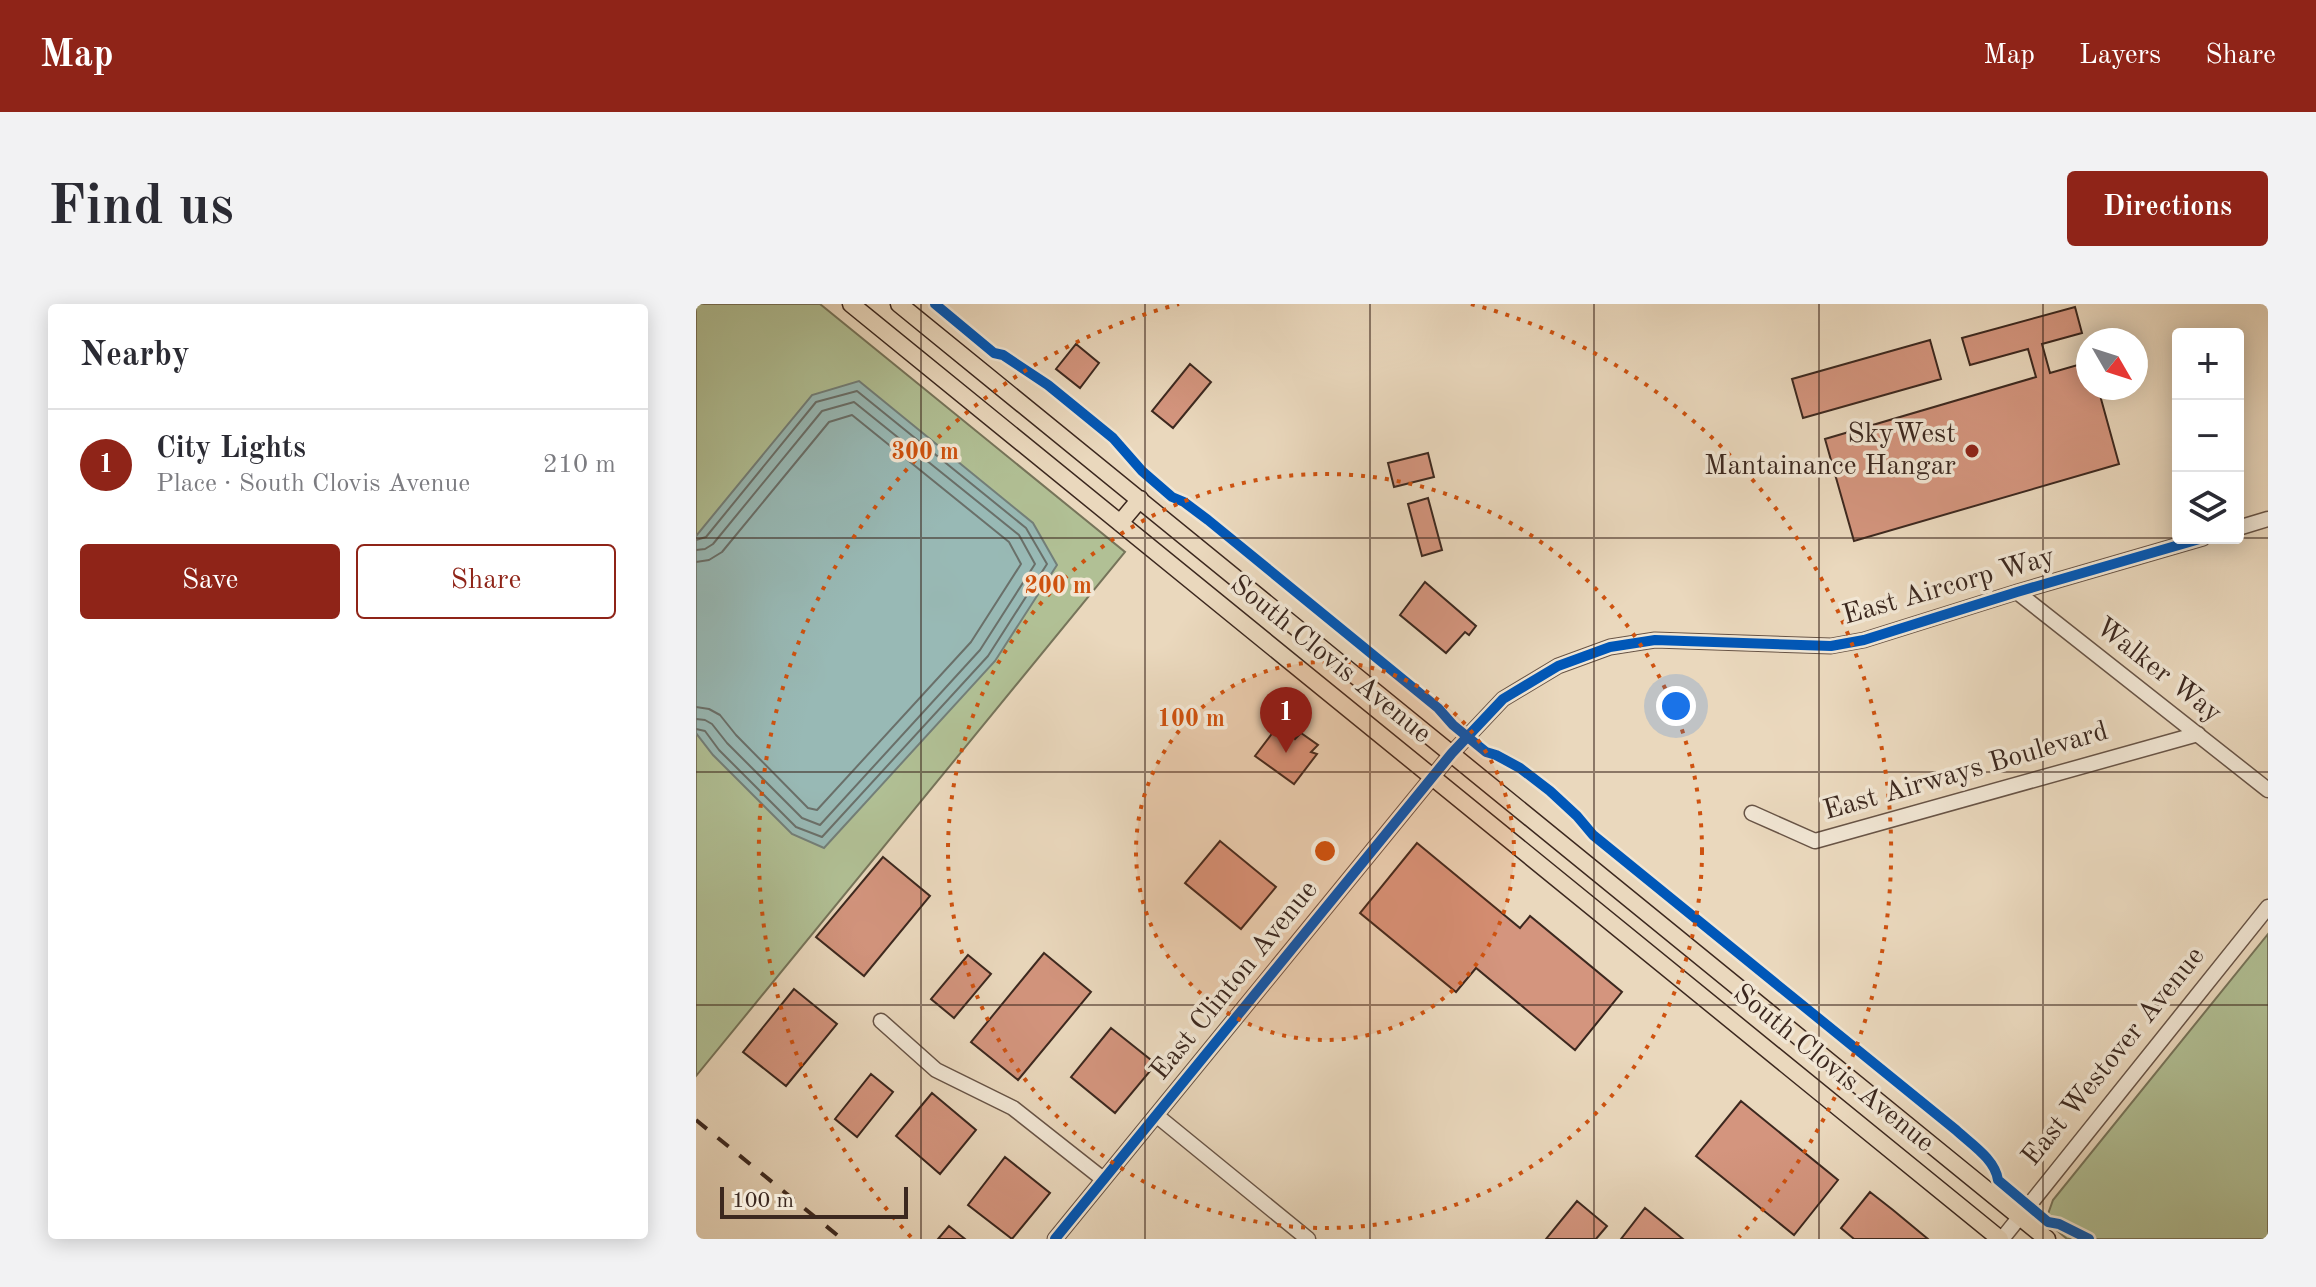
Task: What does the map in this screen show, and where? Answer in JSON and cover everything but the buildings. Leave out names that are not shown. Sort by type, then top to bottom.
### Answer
[{"type":"main road","name":"South Clovis Avenue","points":[[851,304],[2001,1239]]},
{"type":"main road","name":"South Clovis Avenue","points":[[899,304],[2047,1239]]},
{"type":"main road","points":[[1120,523],[1140,499]]},
{"type":"street","points":[[2244,526],[2268,519]]},
{"type":"street","name":"East Aircorp Way","points":[[1452,753],[1503,699],[1558,666],[1610,647],[1655,640],[1831,646],[1864,640],[2182,544]]},
{"type":"street","name":"Walker Way","points":[[2017,592],[2268,790]]},
{"type":"street","name":"East Airways Boulevard","points":[[1752,813],[1815,841],[2198,734]]},
{"type":"street","name":"East Clinton Avenue","points":[[1055,1239],[1452,753]]},
{"type":"street","name":"East Westover Avenue","points":[[2001,1239],[2268,907]]},
{"type":"street","points":[[881,1021],[936,1070],[1013,1108],[1103,1179]]},
{"type":"street","points":[[1156,1115],[1308,1239]]},
{"type":"green space","points":[[696,304],[820,304],[1125,552],[696,1076]]},
{"type":"green space","points":[[2268,934],[2268,1239],[2067,1239],[2047,1217],[2053,1200]]},
{"type":"water","points":[[859,381],[1033,523],[1057,565],[995,661],[824,848],[792,834],[713,755],[696,733],[696,536],[812,395]]},
{"type":"railway","points":[[696,1120],[842,1239]]},
{"type":"cycle path","points":[[935,304],[994,353],[1003,355],[1048,385],[1113,438],[1142,471],[1172,497],[1208,520],[1438,708],[1486,752],[1520,768],[1550,791],[1593,835],[1975,1146],[1992,1165],[1998,1180],[2048,1222],[2089,1239]]},
{"type":"cycle path","points":[[1055,1239],[1452,753],[1503,699],[1558,666],[1610,647],[1655,640],[1831,646],[1864,640],[2182,544]]},
{"type":"place","name":"SkyWest Mantainance Hangar","points":[[1972,451]]},
{"type":"place","name":"City Lights","points":[[1286,753]]}]
